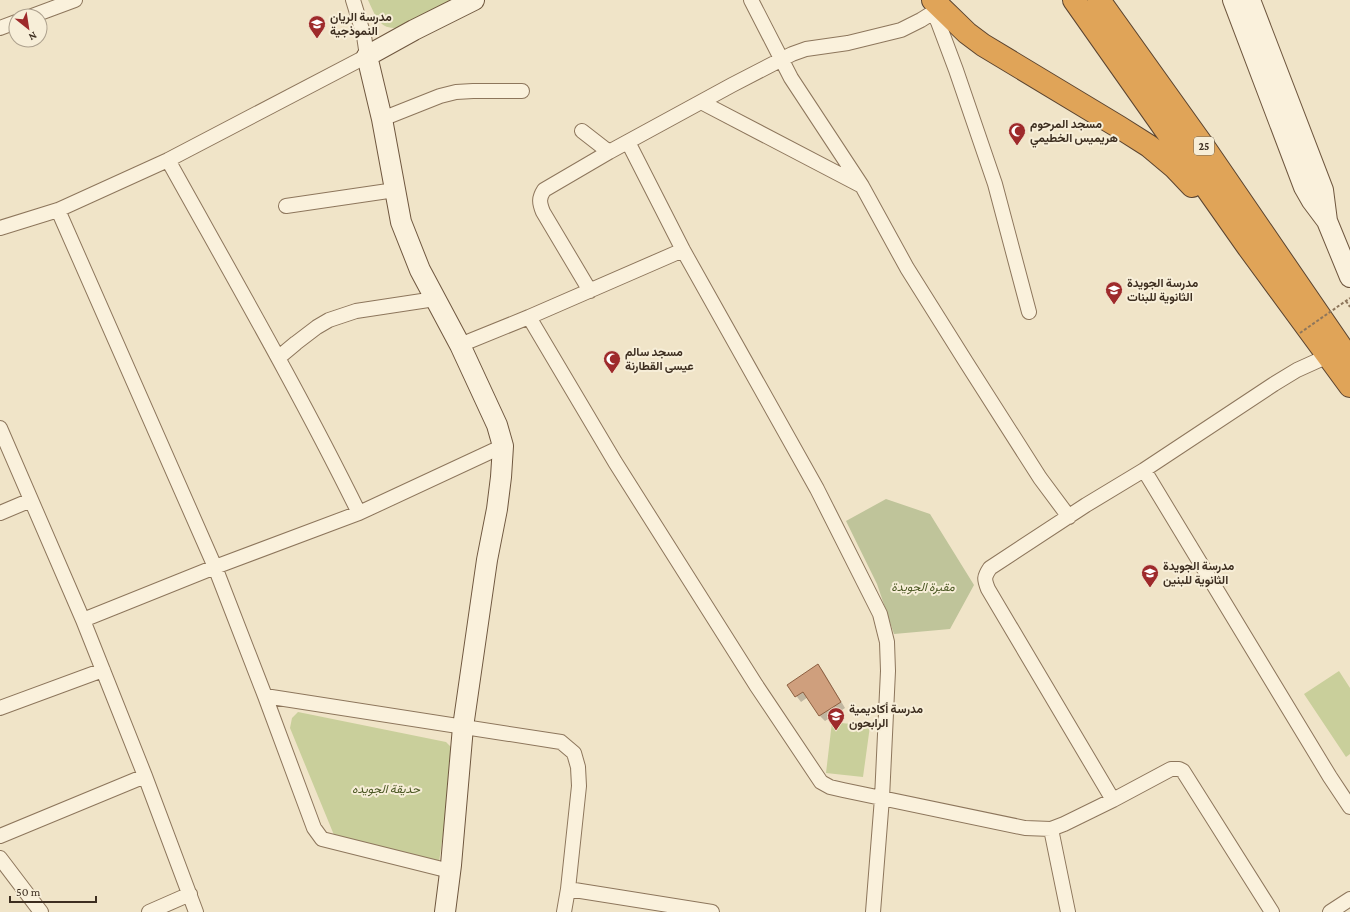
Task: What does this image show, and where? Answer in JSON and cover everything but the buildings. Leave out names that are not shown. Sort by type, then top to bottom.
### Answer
[{"type":"highway","name":"25","points":[[1074,0],[1248,247],[1350,386]]},
{"type":"highway","name":"25","points":[[1099,0],[1204,147],[1350,360]]},
{"type":"highway","points":[[935,6],[983,45],[1149,146],[1174,167],[1248,247]]},
{"type":"street","points":[[353,0],[364,36],[367,56],[382,119],[401,222],[420,270],[460,345],[497,425],[502,446],[501,477],[497,509],[487,560],[463,727],[445,912]]},
{"type":"street","points":[[0,228],[58,210],[168,160],[414,30],[474,0]]},
{"type":"street","points":[[751,0],[791,78],[862,186],[907,268],[1040,478],[1069,517]]},
{"type":"street","points":[[1233,0],[1304,187],[1312,201],[1327,221],[1350,277]]},
{"type":"street","points":[[1250,0],[1323,190],[1327,221]]},
{"type":"street","points":[[48,9],[68,1]]},
{"type":"street","points":[[590,291],[539,204],[539,197],[544,190],[608,152],[781,60],[806,49],[848,43],[901,30],[920,20],[935,6]]},
{"type":"street","points":[[935,6],[938,22],[995,184],[1029,312]]},
{"type":"street","points":[[382,119],[440,96],[456,92],[522,91]]},
{"type":"street","points":[[701,102],[862,186]]},
{"type":"street","points":[[582,131],[608,152]]},
{"type":"street","points":[[628,142],[684,250],[817,489],[880,614],[887,642],[888,671],[882,798],[873,912]]},
{"type":"street","points":[[168,160],[332,457],[359,513]]},
{"type":"street","points":[[286,206],[395,190]]},
{"type":"street","points":[[58,210],[215,567],[314,828],[322,839],[450,871]]},
{"type":"street","points":[[460,345],[530,317],[684,250]]},
{"type":"street","points":[[278,358],[317,327],[329,320],[356,311],[435,299]]},
{"type":"street","points":[[530,317],[615,462],[812,771],[821,782],[830,787],[1025,828],[1051,829],[1082,816],[1171,769],[1178,769],[1183,771],[1272,912]]},
{"type":"street","points":[[1113,800],[988,589],[985,580],[986,573],[990,568],[1086,505],[1144,470],[1274,384],[1297,370],[1328,356]]},
{"type":"street","points":[[0,428],[83,620],[145,776],[196,912]]},
{"type":"street","points":[[83,620],[215,567],[359,513],[502,446]]},
{"type":"street","points":[[1144,470],[1330,777],[1350,807]]},
{"type":"street","points":[[0,513],[31,500]]},
{"type":"street","points":[[0,708],[103,670]]},
{"type":"street","points":[[265,696],[561,742],[574,753],[578,767],[579,786],[568,889],[564,912]]},
{"type":"street","points":[[0,836],[145,776]]},
{"type":"street","points":[[1051,829],[1068,912]]},
{"type":"street","points":[[0,858],[37,911]]},
{"type":"street","points":[[568,889],[712,912]]},
{"type":"street","points":[[149,912],[190,894]]},
{"type":"street","points":[[1330,912],[1350,899]]},
{"type":"path","points":[[1300,333],[1350,298]]},
{"type":"path","points":[[1346,301],[1350,307]]},
{"type":"green space","points":[[368,0],[451,0],[402,27],[395,28],[384,25],[380,22]]},
{"type":"green space","name":"مقبرة الجويدة","points":[[886,499],[930,514],[974,585],[950,629],[894,634],[877,584],[846,521]]},
{"type":"green space","points":[[1339,671],[1350,688],[1350,754],[1346,757],[1304,694]]},
{"type":"green space","name":"حديقة الجويده","points":[[298,712],[446,742],[455,751],[439,862],[334,835],[290,728],[292,718]]},
{"type":"green space","points":[[832,722],[870,726],[863,777],[826,773]]},
{"type":"place","name":"مدرسة الريان النموذجية","points":[[317,39]]},
{"type":"place","name":"مسجد المرحوم هريميس الخطيمي","points":[[1017,146]]},
{"type":"place","name":"مدرسة الجويدة الثانوية للبنات","points":[[1114,305]]},
{"type":"place","name":"مسجد سالم عيسى القطارنة","points":[[612,374]]},
{"type":"place","name":"مدرسة الجويدة الثانوية للبنين","points":[[1150,588]]},
{"type":"place","name":"مدرسة أكاديمية الرابحون","points":[[836,731]]}]
